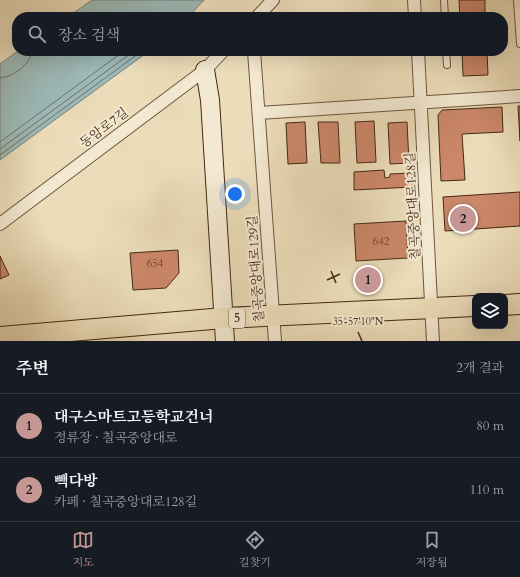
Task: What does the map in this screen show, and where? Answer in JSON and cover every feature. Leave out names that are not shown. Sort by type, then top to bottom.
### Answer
[{"type":"main road","points":[[204,70],[210,100],[225,341]]},
{"type":"main road","points":[[508,305],[520,304]]},
{"type":"main road","name":"5","points":[[0,337],[224,318],[472,306]]},
{"type":"street","points":[[262,12],[273,0]]},
{"type":"street","points":[[414,0],[415,12]]},
{"type":"street","name":"동암로7길","points":[[0,224],[204,70],[218,56]]},
{"type":"street","name":"칠곡중앙대로129길","points":[[254,56],[276,341]]},
{"type":"street","name":"칠곡중앙대로128길","points":[[418,56],[433,341]]},
{"type":"street","points":[[259,113],[520,96]]},
{"type":"lane","points":[[444,0],[445,12]]},
{"type":"lane","points":[[517,0],[520,44]]},
{"type":"lane","points":[[446,56],[447,65]]},
{"type":"water","points":[[92,0],[204,0],[193,12],[75,12]]},
{"type":"water","points":[[12,55],[142,56],[0,160],[0,64]]},
{"type":"building","points":[[459,0],[485,0],[485,12],[460,12]]},
{"type":"building","points":[[462,56],[487,56],[488,75],[463,76]]},
{"type":"building","points":[[518,106],[520,106],[520,141]]},
{"type":"building","points":[[502,107],[503,132],[462,134],[465,180],[441,181],[438,115],[442,110]]},
{"type":"building","points":[[374,121],[376,162],[357,163],[355,122]]},
{"type":"building","points":[[305,122],[307,163],[288,164],[286,123]]},
{"type":"building","points":[[318,122],[338,122],[340,163],[321,163]]},
{"type":"building","points":[[407,122],[409,163],[390,164],[388,123]]},
{"type":"building","points":[[384,170],[385,178],[390,177],[390,174],[412,173],[413,187],[354,190],[354,172]]},
{"type":"building","points":[[520,192],[520,226],[445,231],[443,197]]},
{"type":"building","points":[[406,221],[408,258],[356,261],[354,224]]},
{"type":"building","points":[[178,250],[179,273],[166,288],[133,290],[130,253]]},
{"type":"building","points":[[0,256],[9,275],[0,279]]},
{"type":"place","name":"빽다방","points":[[463,219]]},
{"type":"place","name":"대구스마트고등학교건너","points":[[368,280]]}]
